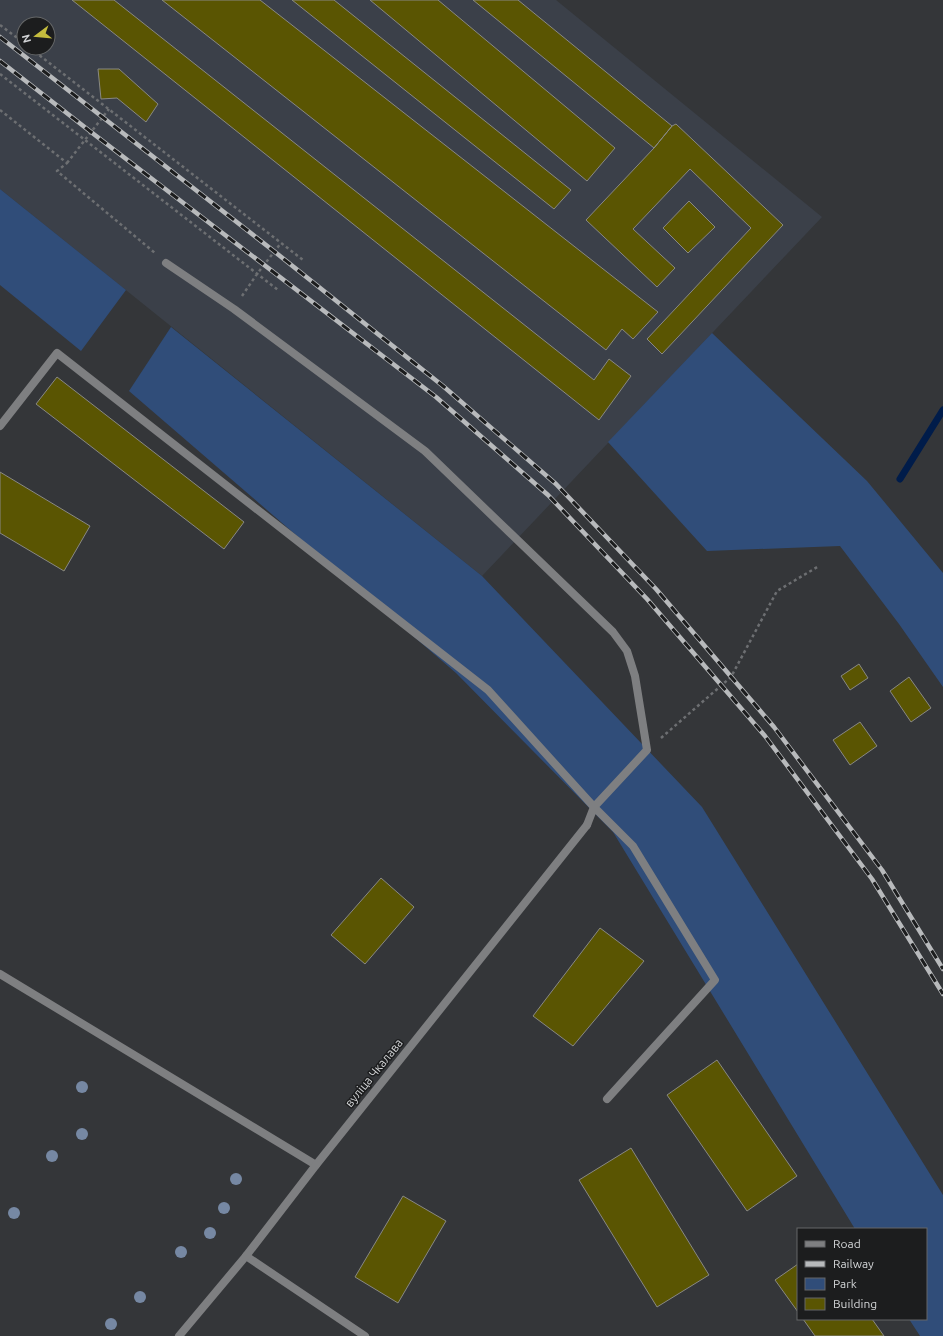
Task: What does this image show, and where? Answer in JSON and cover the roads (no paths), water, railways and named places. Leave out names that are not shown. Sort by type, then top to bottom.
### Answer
[{"type":"street","points":[[166,263],[234,309],[425,451],[613,632],[627,650],[635,676],[647,750],[594,807]]},
{"type":"street","points":[[0,426],[57,353],[488,690],[594,807],[633,846],[714,980],[607,1099]]},
{"type":"street","name":"вуліца Чкалава","points":[[179,1336],[246,1256],[316,1165],[587,825],[594,807]]},
{"type":"street","points":[[0,974],[316,1165]]},
{"type":"street","points":[[246,1256],[365,1336]]},
{"type":"waterway","points":[[900,479],[943,410]]},
{"type":"railway","points":[[0,37],[275,252],[443,386],[556,484],[656,589],[774,727],[882,870],[943,969]]},
{"type":"railway","points":[[0,61],[436,397],[548,495],[647,599],[765,736],[872,879],[943,994]]}]
